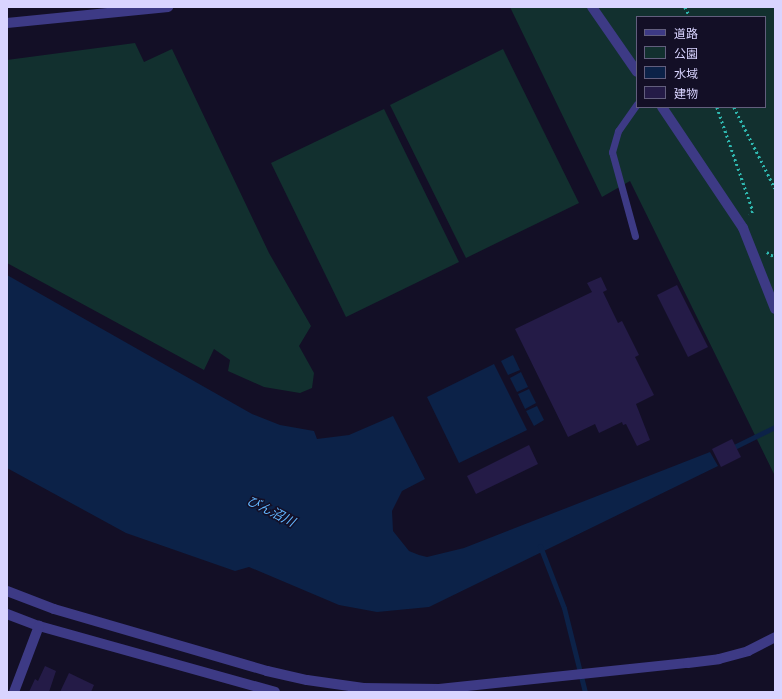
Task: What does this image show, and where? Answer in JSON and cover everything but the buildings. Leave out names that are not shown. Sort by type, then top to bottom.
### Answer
[{"type":"street","points":[[7,23],[168,7]]},
{"type":"street","points":[[592,7],[636,71]]},
{"type":"street","points":[[663,108],[744,228],[775,309]]},
{"type":"street","points":[[7,591],[54,609],[252,666],[307,680],[363,688],[439,689],[688,663],[720,659],[748,651],[775,637]]},
{"type":"street","points":[[7,614],[39,626],[275,692]]},
{"type":"street","points":[[14,692],[39,626]]},
{"type":"lane","points":[[635,236],[612,152],[618,131],[636,105]]},
{"type":"path","points":[[685,7],[690,16]]},
{"type":"path","points":[[717,108],[752,211],[744,228]]},
{"type":"path","points":[[735,108],[775,188]]},
{"type":"green space","points":[[510,7],[775,7],[775,476],[630,181],[602,197]]},
{"type":"green space","points":[[135,43],[144,62],[172,49],[269,253],[311,326],[299,346],[314,373],[312,388],[300,393],[264,387],[228,371],[230,360],[214,349],[204,370],[7,263],[7,60]]},
{"type":"green space","points":[[503,49],[579,203],[466,258],[390,105]]},
{"type":"green space","points":[[384,109],[459,262],[346,317],[271,163]]},
{"type":"water","name":"びん沼川","points":[[7,275],[252,414],[280,425],[314,431],[317,439],[349,435],[393,416],[425,479],[402,491],[392,511],[393,531],[409,551],[419,555],[427,557],[464,548],[710,452],[718,466],[429,607],[377,612],[339,605],[249,567],[235,571],[126,533],[7,468]]},
{"type":"water","points":[[513,355],[520,370],[508,375],[501,361]]},
{"type":"water","points":[[494,364],[527,430],[459,463],[427,397]]},
{"type":"water","points":[[521,372],[528,387],[517,392],[510,378]]},
{"type":"water","points":[[529,389],[536,403],[525,409],[518,394]]},
{"type":"water","points":[[537,406],[544,420],[534,426],[526,411]]},
{"type":"waterway","points":[[730,449],[775,427]]},
{"type":"waterway","points":[[540,546],[564,608],[585,692]]}]
